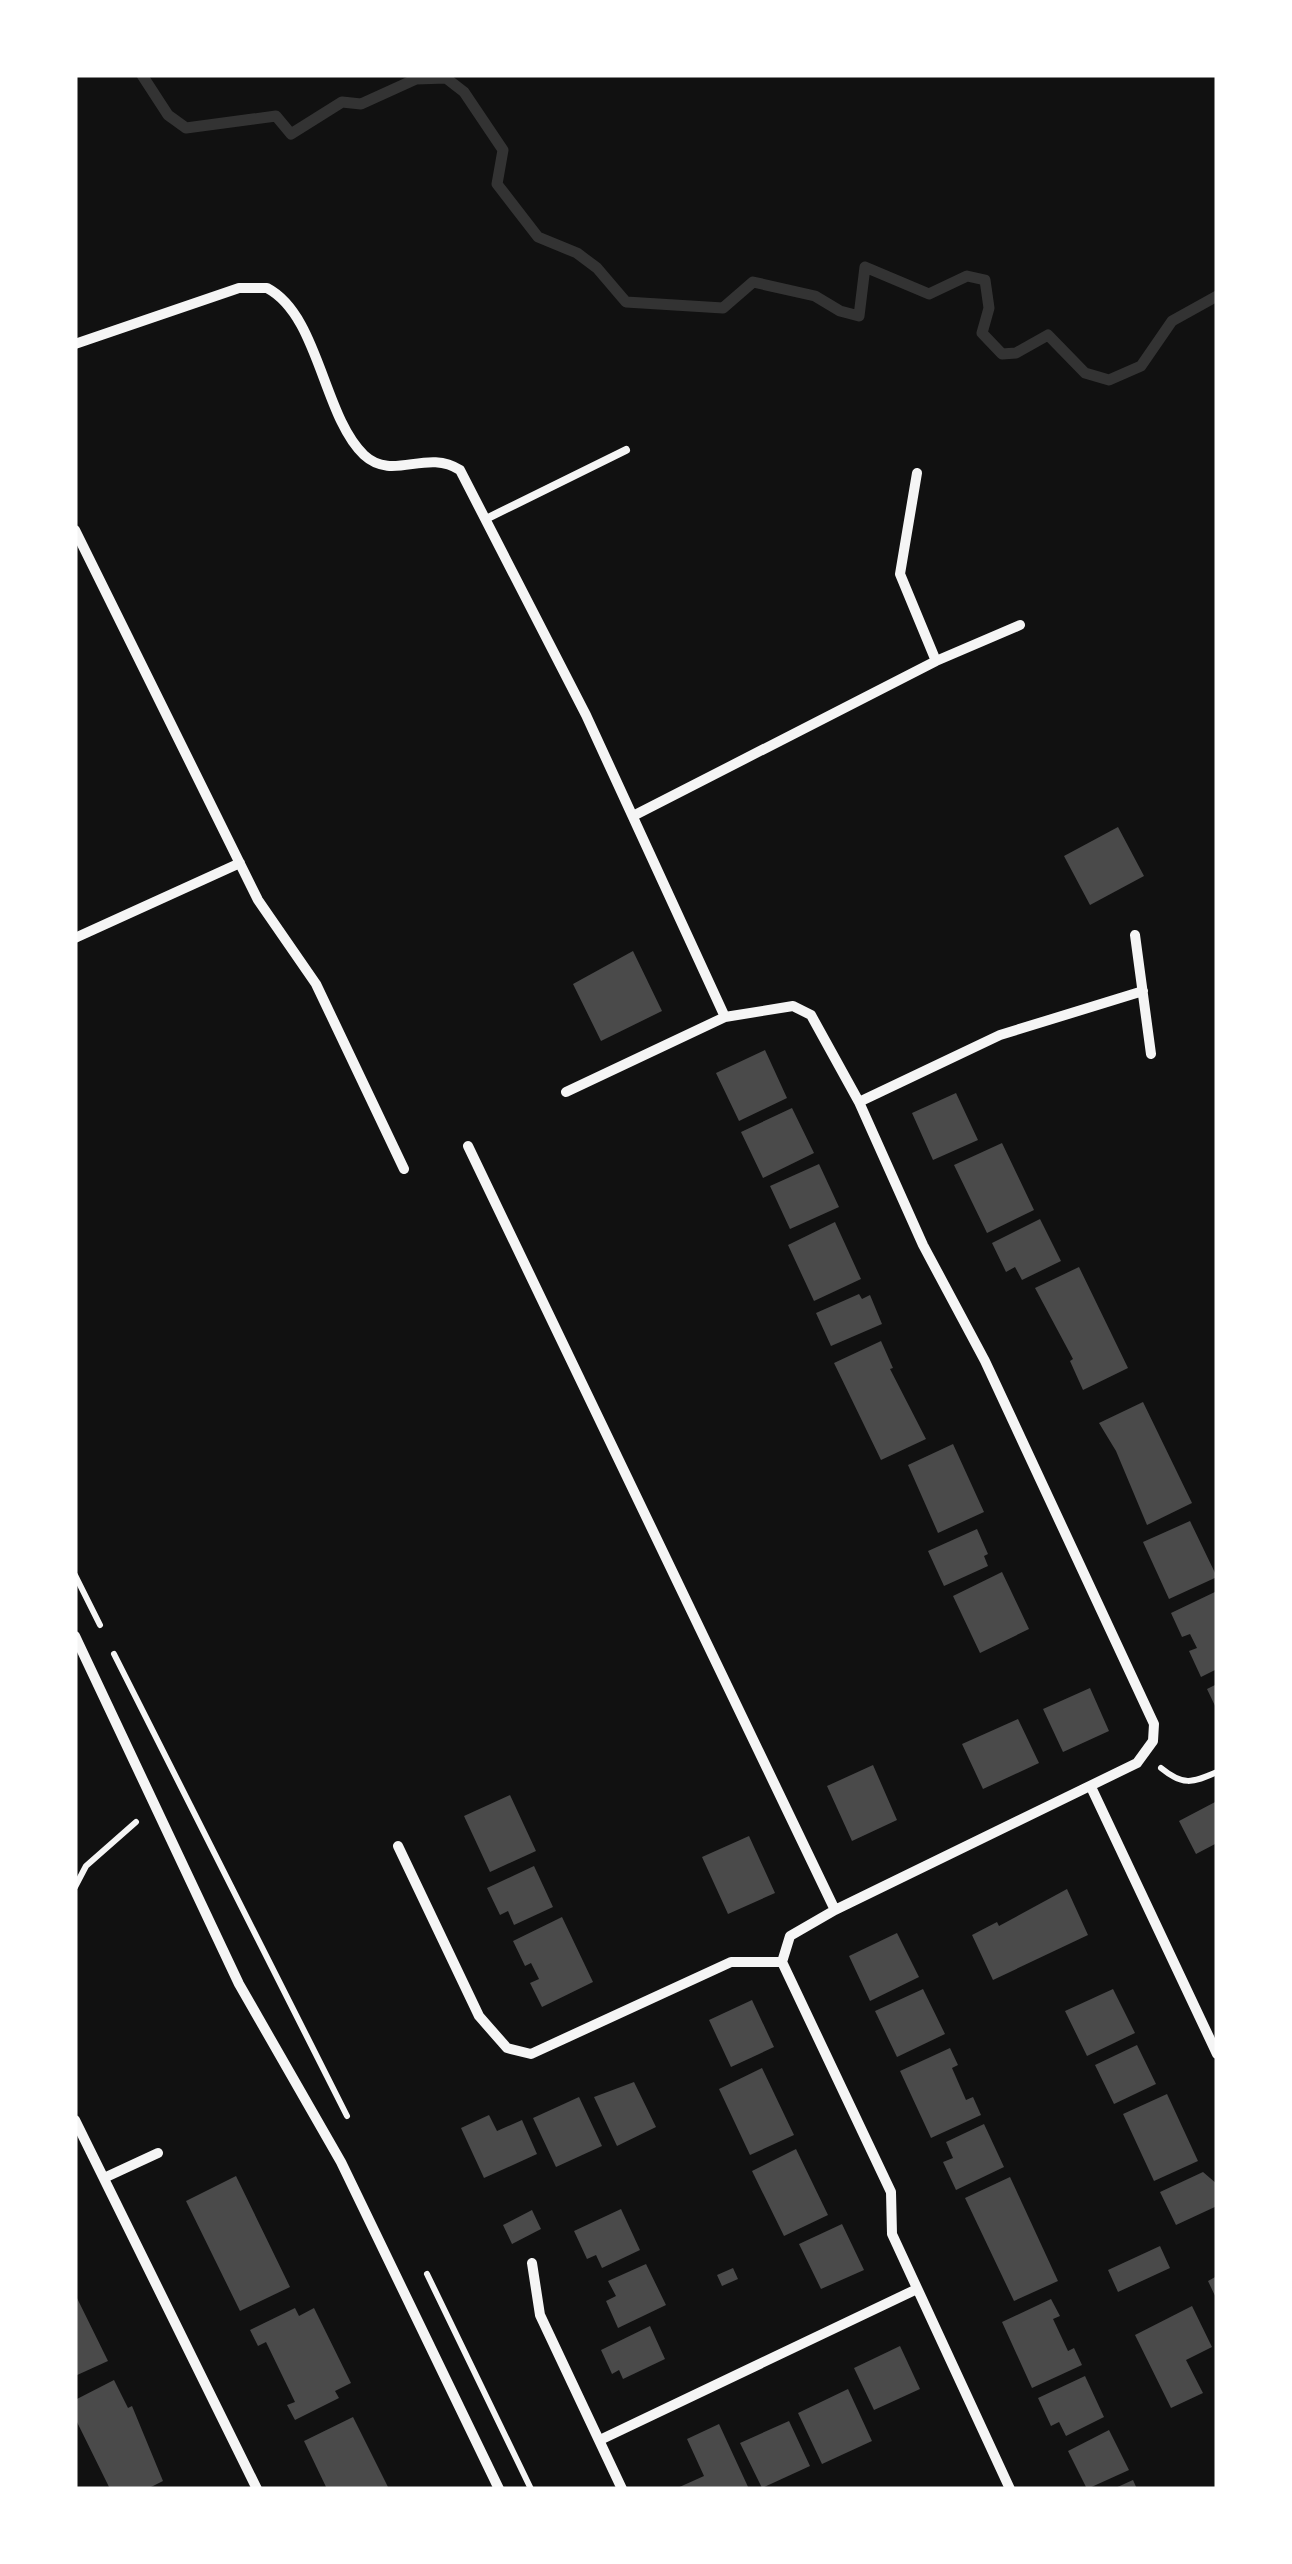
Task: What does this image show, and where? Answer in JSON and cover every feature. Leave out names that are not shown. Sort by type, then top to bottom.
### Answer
[{"type":"street","points":[[75,344],[239,288],[267,288],[292,310],[362,453],[385,466],[434,458],[448,462],[470,480],[633,816],[725,1017]]},
{"type":"street","points":[[917,473],[900,574],[936,661]]},
{"type":"street","points":[[75,530],[258,900],[316,984],[404,1169]]},
{"type":"street","points":[[633,816],[936,661],[1020,625]]},
{"type":"street","points":[[75,938],[240,863]]},
{"type":"street","points":[[1135,935],[1151,1054]]},
{"type":"street","points":[[859,1102],[1000,1035],[1142,992]]},
{"type":"street","points":[[566,1092],[725,1017],[793,1006],[811,1015],[859,1102],[1154,1724],[1146,1755],[1091,1788],[835,1910],[790,1936],[782,1962],[891,2192],[892,2234],[1010,2489]]},
{"type":"street","points":[[468,1146],[835,1910]]},
{"type":"street","points":[[75,1636],[239,1984],[341,2162],[499,2489]]},
{"type":"street","points":[[1091,1788],[1217,2054]]},
{"type":"street","points":[[398,1846],[479,2016],[507,2048],[530,2054],[731,1962],[782,1962]]},
{"type":"street","points":[[75,2120],[257,2489]]},
{"type":"street","points":[[104,2178],[158,2153]]},
{"type":"street","points":[[532,2263],[540,2315],[602,2439],[622,2489]]},
{"type":"street","points":[[602,2439],[917,2289]]},
{"type":"lane","points":[[488,518],[626,450]]},
{"type":"path","points":[[75,1575],[350,2122]]},
{"type":"path","points":[[1146,1755],[1178,1782],[1189,1784],[1217,1772]]},
{"type":"path","points":[[75,1887],[86,1866],[156,1805]]},
{"type":"path","points":[[420,2262],[531,2489]]},
{"type":"building","points":[[1118,827],[1144,876],[1090,905],[1064,856]]},
{"type":"building","points":[[633,951],[662,1011],[601,1041],[573,984]]},
{"type":"building","points":[[765,1050],[787,1098],[739,1121],[716,1073]]},
{"type":"building","points":[[956,1093],[978,1140],[933,1160],[912,1113]]},
{"type":"building","points":[[792,1108],[814,1153],[763,1178],[741,1132]]},
{"type":"building","points":[[1002,1143],[1034,1210],[987,1233],[954,1165]]},
{"type":"building","points":[[819,1164],[839,1207],[790,1229],[770,1186]]},
{"type":"building","points":[[1040,1219],[1061,1261],[1022,1280],[1015,1267],[1006,1272],[992,1243]]},
{"type":"building","points":[[835,1222],[861,1279],[814,1301],[788,1245]]},
{"type":"building","points":[[1079,1267],[1128,1368],[1083,1390],[1070,1361],[1073,1359],[1035,1288]]},
{"type":"building","points":[[859,1294],[862,1299],[870,1295],[882,1324],[831,1346],[816,1313]]},
{"type":"building","points":[[881,1341],[893,1368],[890,1369],[926,1439],[881,1460],[834,1363]]},
{"type":"building","points":[[1143,1402],[1192,1503],[1147,1525],[1116,1451],[1099,1423]]},
{"type":"building","points":[[953,1444],[984,1512],[938,1533],[908,1465]]},
{"type":"building","points":[[1190,1521],[1217,1577],[1169,1599],[1143,1542]]},
{"type":"building","points":[[977,1529],[988,1554],[984,1556],[988,1566],[944,1586],[928,1551]]},
{"type":"building","points":[[1002,1572],[1029,1629],[980,1653],[953,1596]]},
{"type":"building","points":[[1217,1591],[1217,1669],[1201,1677],[1189,1651],[1197,1648],[1190,1634],[1182,1637],[1171,1613]]},
{"type":"building","points":[[1217,1684],[1217,1710],[1207,1689]]},
{"type":"building","points":[[1090,1688],[1109,1731],[1063,1752],[1043,1709]]},
{"type":"building","points":[[1018,1719],[1039,1763],[983,1789],[962,1744]]},
{"type":"building","points":[[873,1765],[897,1820],[852,1841],[827,1786]]},
{"type":"building","points":[[510,1795],[536,1851],[490,1872],[464,1816]]},
{"type":"building","points":[[1217,1801],[1217,1843],[1196,1854],[1179,1821]]},
{"type":"building","points":[[749,1836],[775,1893],[728,1914],[702,1857]]},
{"type":"building","points":[[534,1866],[553,1907],[514,1925],[508,1911],[500,1915],[487,1888]]},
{"type":"building","points":[[1067,1889],[1088,1935],[993,1980],[972,1935],[997,1922],[999,1926]]},
{"type":"building","points":[[562,1917],[593,1982],[542,2007],[530,1983],[539,1979],[531,1963],[525,1966],[513,1941]]},
{"type":"building","points":[[897,1933],[919,1977],[870,2001],[849,1956]]},
{"type":"building","points":[[923,1989],[945,2034],[897,2057],[875,2011]]},
{"type":"building","points":[[1113,1989],[1135,2033],[1087,2056],[1065,2011]]},
{"type":"building","points":[[752,2000],[774,2047],[731,2067],[709,2020]]},
{"type":"building","points":[[1137,2045],[1156,2084],[1114,2104],[1095,2065]]},
{"type":"building","points":[[950,2048],[958,2065],[952,2068],[966,2100],[973,2097],[981,2115],[931,2138],[900,2071]]},
{"type":"building","points":[[762,2068],[794,2135],[750,2155],[719,2089]]},
{"type":"building","points":[[634,2082],[656,2127],[617,2146],[594,2097]]},
{"type":"building","points":[[1167,2094],[1198,2161],[1154,2181],[1123,2114]]},
{"type":"building","points":[[579,2097],[602,2146],[556,2167],[533,2118]]},
{"type":"building","points":[[489,2115],[497,2131],[522,2120],[537,2154],[484,2178],[461,2128]]},
{"type":"building","points":[[984,2124],[1004,2167],[956,2190],[943,2162],[953,2158],[946,2142]]},
{"type":"building","points":[[796,2149],[828,2215],[784,2236],[752,2171]]},
{"type":"building","points":[[1203,2172],[1217,2184],[1217,2206],[1176,2225],[1160,2192]]},
{"type":"building","points":[[236,2176],[290,2287],[240,2311],[186,2201]]},
{"type":"building","points":[[1010,2177],[1058,2281],[1014,2301],[965,2198]]},
{"type":"building","points":[[621,2209],[640,2250],[602,2268],[596,2255],[587,2259],[574,2231]]},
{"type":"building","points":[[532,2210],[541,2229],[512,2244],[503,2225]]},
{"type":"building","points":[[842,2224],[864,2270],[821,2289],[799,2244]]},
{"type":"building","points":[[1160,2246],[1170,2268],[1118,2292],[1108,2270]]},
{"type":"building","points":[[646,2264],[666,2305],[618,2328],[606,2301],[616,2296],[608,2281]]},
{"type":"building","points":[[733,2268],[738,2279],[722,2286],[717,2275]]},
{"type":"building","points":[[1217,2276],[1217,2300],[1208,2281]]},
{"type":"building","points":[[75,2294],[108,2361],[75,2376]]},
{"type":"building","points":[[1051,2299],[1060,2316],[1053,2319],[1068,2351],[1074,2348],[1082,2365],[1032,2388],[1002,2322]]},
{"type":"building","points":[[1192,2306],[1212,2347],[1186,2360],[1203,2393],[1171,2408],[1135,2335]]},
{"type":"building","points":[[295,2308],[299,2316],[314,2308],[351,2383],[335,2391],[339,2398],[295,2420],[287,2405],[295,2402],[266,2342],[258,2346],[250,2330]]},
{"type":"building","points":[[650,2326],[665,2359],[623,2379],[619,2370],[612,2374],[601,2350]]},
{"type":"building","points":[[900,2346],[920,2389],[874,2410],[854,2368]]},
{"type":"building","points":[[1085,2376],[1104,2417],[1066,2436],[1059,2422],[1051,2426],[1038,2398]]},
{"type":"building","points":[[114,2380],[128,2408],[132,2406],[163,2481],[147,2489],[110,2489],[75,2418],[75,2400]]},
{"type":"building","points":[[848,2389],[872,2441],[822,2464],[798,2413]]},
{"type":"building","points":[[353,2417],[389,2489],[327,2489],[304,2441]]},
{"type":"building","points":[[789,2421],[810,2466],[762,2488],[740,2443]]},
{"type":"building","points":[[719,2424],[749,2489],[675,2489],[704,2476],[687,2439]]},
{"type":"building","points":[[1109,2430],[1129,2470],[1087,2489],[1068,2451]]},
{"type":"building","points":[[1133,2480],[1137,2489],[1113,2489]]},
{"type":"waterway","points":[[142,75],[168,115],[186,128],[276,116],[291,134],[342,102],[361,104],[416,79],[446,78],[464,92],[503,150],[497,184],[538,237],[577,253],[597,268],[626,302],[723,308],[753,282],[815,296],[840,311],[859,316],[865,267],[929,294],[967,276],[985,280],[989,308],[982,333],[1002,354],[1016,353],[1048,335],[1085,373],[1109,380],[1141,366],[1172,321],[1217,296]]}]
